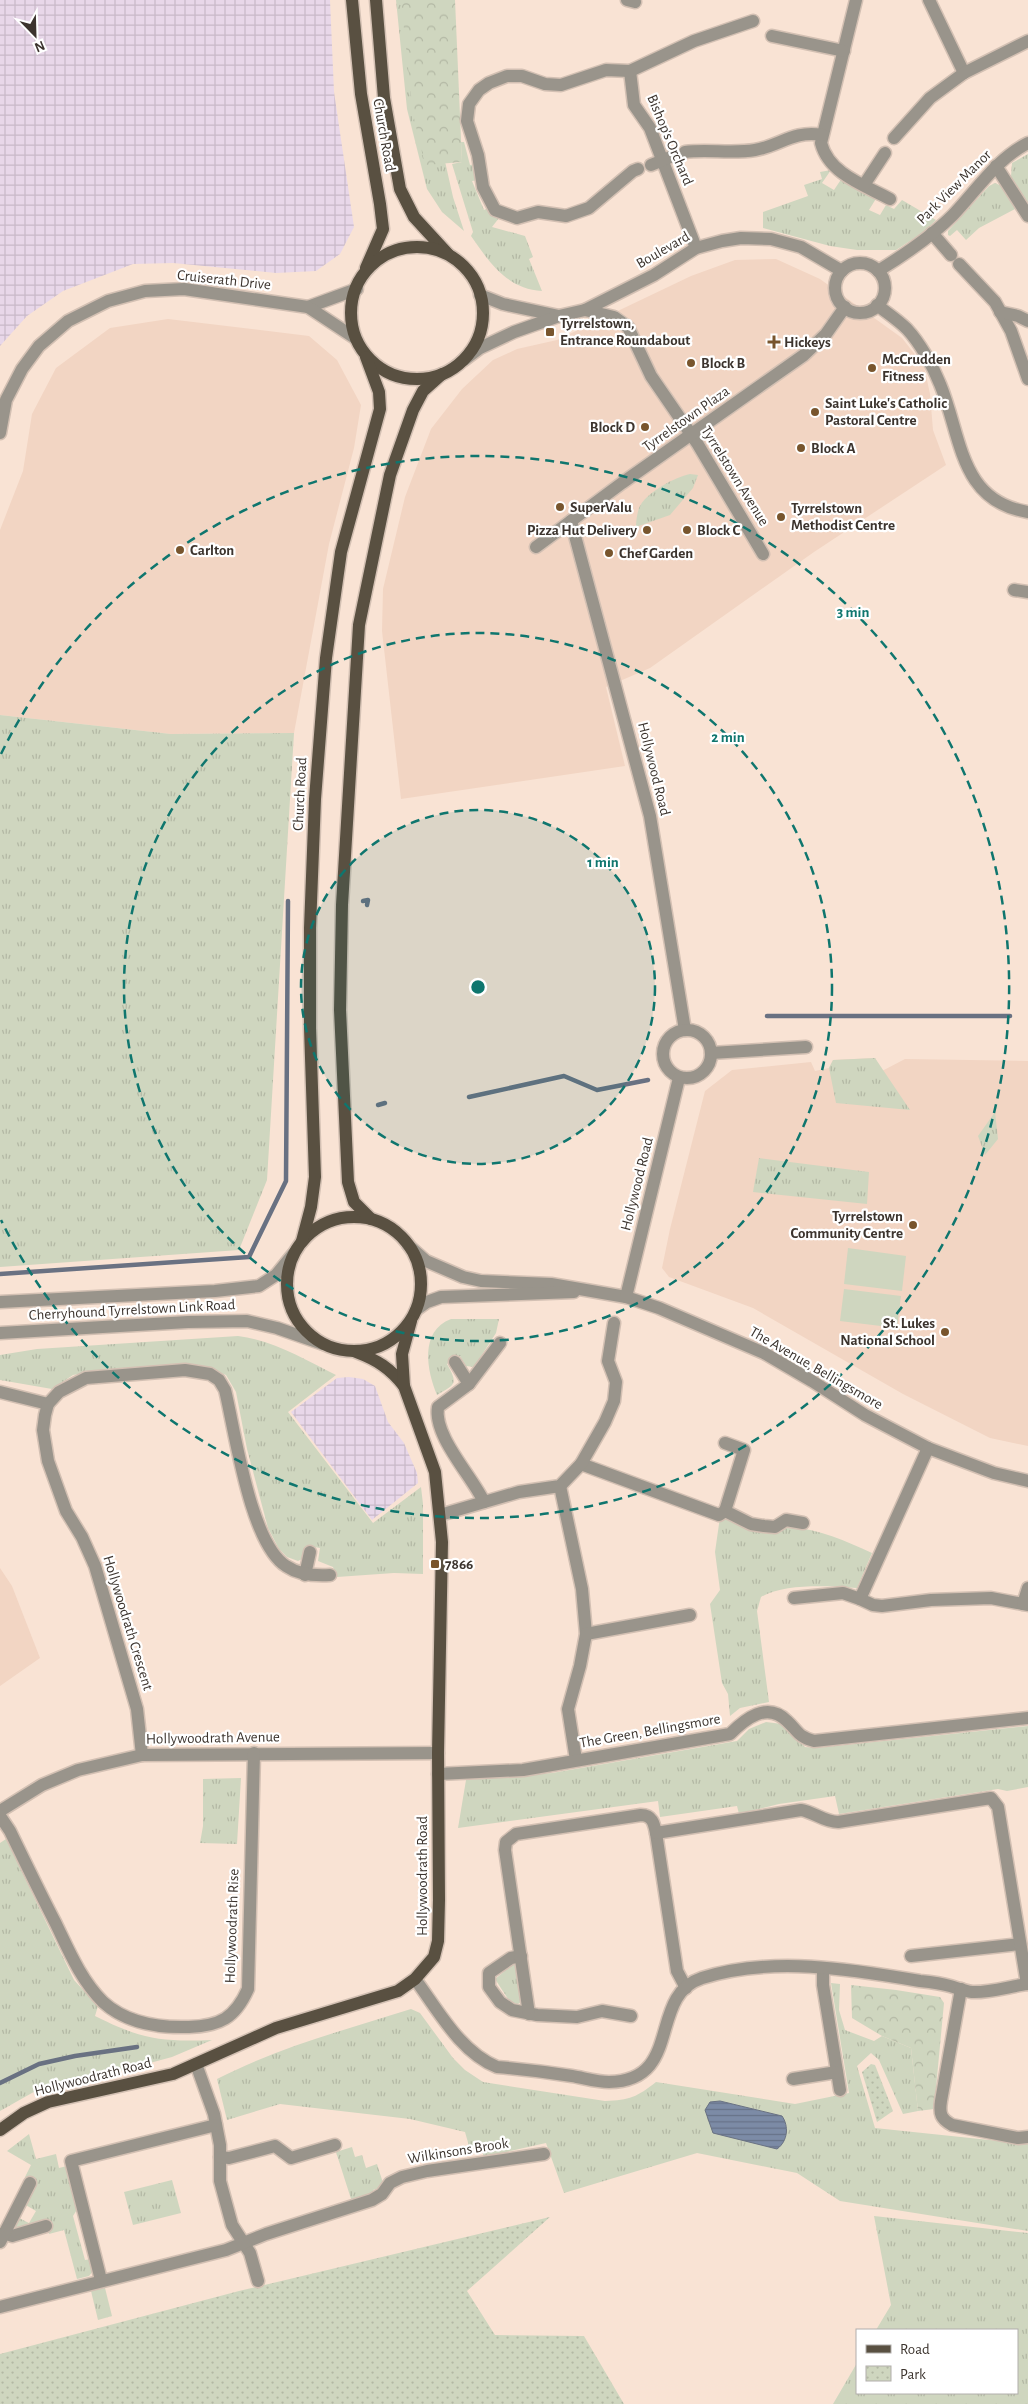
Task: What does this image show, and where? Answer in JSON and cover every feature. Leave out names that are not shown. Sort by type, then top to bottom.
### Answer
[{"type":"main road","name":"Church Road","points":[[352,0],[360,94],[383,228],[364,272]]},
{"type":"main road","name":"Church Road","points":[[376,0],[384,98],[400,189],[414,217],[450,256]]},
{"type":"main road","points":[[371,1219],[354,1202],[348,1182],[340,1010],[343,887],[358,643],[368,578],[390,475],[413,410],[423,391],[442,374],[464,360],[476,341],[482,320],[480,295],[472,277],[462,265],[450,256],[428,248],[405,248],[388,254],[364,272],[357,289],[351,324],[354,338],[366,357],[376,366],[398,377],[426,379],[442,374]]},
{"type":"main road","name":"Church Road","points":[[302,1241],[311,1207],[315,1177],[310,1028],[310,928],[316,790],[326,658],[341,552],[380,409],[380,392],[366,357]]},
{"type":"main road","points":[[352,1217],[371,1219],[392,1229],[408,1245],[418,1265],[421,1288],[413,1315],[403,1330],[385,1344],[365,1351],[343,1351],[323,1344],[306,1332],[297,1320],[287,1294],[287,1273],[294,1253],[302,1241],[317,1228],[334,1220],[352,1217]]},
{"type":"main road","name":"Hollywoodrath Road","points":[[0,2130],[24,2113],[48,2102],[173,2074],[276,2028],[398,1991],[415,1979],[434,1957],[438,1941],[438,1753],[443,1577],[440,1515],[435,1472],[404,1386],[402,1354],[413,1315]]},
{"type":"main road","name":"Hollywoodrath Road","points":[[354,1351],[382,1362],[404,1386]]},
{"type":"street","points":[[856,0],[821,143],[827,159],[835,169],[890,199]]},
{"type":"street","points":[[929,0],[964,73]]},
{"type":"street","points":[[638,169],[633,171],[589,208],[566,216],[538,212],[517,218],[495,210],[483,187],[478,155],[467,121],[469,104],[479,90],[488,83],[506,76],[522,76],[545,84],[561,85],[606,70],[630,70],[694,41],[753,21]]},
{"type":"street","points":[[772,36],[844,51]]},
{"type":"street","points":[[894,138],[930,98],[964,73],[1028,41]]},
{"type":"street","name":"Bishop's Orchard","points":[[630,70],[634,105],[650,128],[674,156],[696,248]]},
{"type":"street","name":"Bishop's Orchard","points":[[674,156],[756,150],[790,136],[811,133],[822,135]]},
{"type":"street","name":"Park View Manor","points":[[878,271],[912,250],[952,216],[996,166],[1028,143]]},
{"type":"street","points":[[864,185],[884,153]]},
{"type":"street","points":[[651,165],[674,156]]},
{"type":"street","points":[[996,166],[1028,216]]},
{"type":"street","points":[[932,233],[995,302],[1011,332],[1028,379]]},
{"type":"street","name":"Boulevard","points":[[464,360],[480,348],[514,332],[559,316],[584,310],[654,275],[696,248],[741,238],[771,239],[801,247],[842,270]]},
{"type":"street","points":[[861,263],[878,271],[883,279],[884,289],[877,305],[861,312],[845,307],[840,302],[835,288],[836,281],[842,270],[848,266],[861,263]]},
{"type":"street","name":"Cruiserath Drive","points":[[0,433],[6,400],[22,369],[39,346],[68,321],[108,301],[144,291],[184,289],[308,307]]},
{"type":"street","points":[[308,307],[357,289]]},
{"type":"street","name":"Boulevard","points":[[480,295],[508,305],[559,316]]},
{"type":"street","points":[[877,305],[908,330],[926,357],[940,383],[974,481],[999,505],[1028,512]]},
{"type":"street","points":[[308,307],[354,338]]},
{"type":"street","name":"Tyrrelstown Plaza","points":[[536,547],[804,355],[826,334],[845,307]]},
{"type":"street","name":"Tyrrelstown Avenue","points":[[584,310],[614,317],[628,327],[651,376],[691,435],[763,554]]},
{"type":"street","points":[[1000,312],[1028,321]]},
{"type":"street","name":"Hollywood Road","points":[[571,521],[650,816],[685,1030]]},
{"type":"street","points":[[1014,590],[1028,592]]},
{"type":"street","points":[[685,1030],[700,1034],[706,1038],[712,1053],[707,1068],[702,1074],[687,1079],[679,1078],[666,1068],[662,1051],[670,1037],[685,1030]]},
{"type":"street","points":[[712,1053],[806,1047]]},
{"type":"street","name":"Hollywood Road","points":[[626,1297],[679,1078]]},
{"type":"street","name":"The Avenue, Bellingsmore","points":[[408,1245],[426,1261],[463,1277],[481,1281],[551,1284],[626,1297],[660,1308],[764,1353],[865,1415],[928,1448],[994,1473],[1028,1481]]},
{"type":"street","name":"Cherryhound Tyrrelstown Link Road","points":[[0,1302],[215,1292],[259,1286],[276,1275],[294,1253]]},
{"type":"street","name":"The Avenue, Bellingsmore","points":[[413,1315],[428,1302],[441,1297],[547,1295],[586,1291]]},
{"type":"street","name":"Cherryhound Tyrrelstown Link Road","points":[[0,1333],[188,1322],[247,1321],[277,1328],[323,1344]]},
{"type":"street","points":[[440,1515],[519,1492],[560,1486],[581,1464],[605,1422],[614,1401],[616,1382],[608,1361],[614,1323]]},
{"type":"street","points":[[484,1502],[445,1438],[436,1416],[438,1407],[469,1384],[500,1343]]},
{"type":"street","points":[[455,1362],[469,1384]]},
{"type":"street","points":[[0,1392],[48,1404],[58,1392],[86,1378],[185,1370],[210,1374],[219,1380],[225,1390],[250,1500],[266,1543],[284,1565],[305,1575],[330,1576]]},
{"type":"street","name":"Hollywoodrath Crescent","points":[[48,1404],[42,1430],[48,1461],[66,1511],[82,1537],[95,1566],[137,1709],[142,1755]]},
{"type":"street","points":[[581,1464],[718,1515],[725,1511],[744,1450],[725,1443]]},
{"type":"street","points":[[860,1599],[928,1448]]},
{"type":"street","points":[[560,1486],[582,1589],[586,1634],[580,1666],[568,1708],[576,1760]]},
{"type":"street","points":[[725,1511],[751,1524],[775,1526],[786,1520],[803,1523]]},
{"type":"street","points":[[305,1575],[310,1552]]},
{"type":"street","points":[[794,1598],[843,1592],[873,1605],[882,1606],[978,1597],[1026,1605],[1028,1588]]},
{"type":"street","points":[[586,1634],[690,1614]]},
{"type":"street","name":"The Green, Bellingsmore","points":[[438,1774],[523,1770],[730,1734],[748,1718],[764,1712],[772,1712],[785,1718],[802,1738],[814,1741],[1028,1718]]},
{"type":"street","name":"Hollywoodrath Rise","points":[[0,1816],[10,1831],[74,1962],[91,1988],[105,2003],[132,2019],[149,2026],[168,2028],[202,2027],[217,2024],[231,2015],[241,2004],[248,1989],[254,1753]]},
{"type":"street","name":"Hollywoodrath Avenue","points":[[0,1811],[28,1793],[78,1770],[142,1755],[438,1753]]},
{"type":"street","points":[[415,1979],[460,2040],[485,2062],[497,2067],[609,2082],[629,2078],[643,2071],[655,2059],[663,2044],[669,2012],[676,1998],[686,1988],[700,1979],[755,1968],[798,1966],[898,1977],[972,1992],[1027,1984],[998,1807],[991,1798],[838,1822],[830,1822],[811,1812],[801,1810],[656,1832]]},
{"type":"street","points":[[529,2014],[505,1850],[506,1842],[510,1836],[516,1834],[641,1815],[646,1815],[651,1819],[656,1832],[677,1971],[686,1988]]},
{"type":"street","points":[[911,1956],[1020,1944]]},
{"type":"street","points":[[521,1956],[511,1958],[489,1973],[489,1987],[505,2007],[529,2014],[577,2017],[602,2011],[631,2016]]},
{"type":"street","points":[[823,1969],[823,1985],[840,2090]]},
{"type":"street","points":[[960,1989],[940,2116],[952,2125],[1018,2138],[1028,2137]]},
{"type":"street","points":[[196,2064],[207,2092],[216,2124],[220,2157],[220,2181],[232,2225],[250,2253],[258,2280]]},
{"type":"street","points":[[793,2079],[836,2072]]},
{"type":"street","points":[[101,2280],[71,2161],[216,2124]]},
{"type":"street","points":[[220,2157],[229,2158],[275,2146],[291,2158],[335,2145]]},
{"type":"street","name":"Wilkinsons Brook","points":[[0,2307],[226,2250],[372,2200],[382,2194],[390,2183],[402,2177],[427,2171],[544,2154]]},
{"type":"street","points":[[2,2237],[30,2183]]},
{"type":"street","points":[[2,2237],[46,2226]]},
{"type":"shaded area","points":[[0,0],[330,0],[334,92],[354,227],[340,254],[316,271],[276,273],[173,263],[133,264],[63,291],[27,316],[0,346]]},
{"type":"shaded area","points":[[776,259],[820,279],[902,338],[924,366],[930,394],[933,430],[946,465],[814,552],[650,668],[606,687],[625,766],[401,799],[382,631],[383,589],[405,497],[431,429],[462,389],[493,360],[517,349],[557,340],[691,276],[735,260]]},
{"type":"shaded area","points":[[168,319],[309,336],[337,360],[361,405],[354,448],[329,544],[294,733],[171,734],[0,715],[0,530],[23,471],[32,414],[56,368],[110,328]]},
{"type":"shaded area","points":[[875,1058],[882,1071],[905,1059],[1028,1061],[1028,1446],[990,1438],[903,1394],[753,1308],[669,1277],[662,1268],[705,1091],[732,1070],[811,1062],[815,1071],[829,1068],[833,1060]]},
{"type":"shaded area","points":[[337,1378],[363,1379],[375,1386],[388,1422],[404,1443],[417,1473],[418,1483],[372,1520],[291,1412]]},
{"type":"shaded area","points":[[0,1568],[12,1586],[40,1658],[0,1686]]},
{"type":"green space","points":[[396,0],[418,0],[429,90],[453,197],[464,231],[442,212],[427,189],[407,109]]},
{"type":"green space","points":[[401,0],[455,0],[462,162],[425,165],[413,114]]},
{"type":"green space","points":[[461,142],[464,142],[470,165],[476,164],[478,180],[472,181],[484,210],[488,208],[499,218],[492,227],[525,236],[533,257],[529,259],[542,291],[530,289],[509,280],[492,264],[471,236],[473,232],[452,164],[462,162]]},
{"type":"green space","points":[[1028,154],[1028,205],[1011,177],[1012,163]]},
{"type":"green space","points":[[831,170],[822,183],[834,190],[842,178],[877,197],[869,210],[880,215],[886,205],[894,209],[902,200],[936,220],[924,232],[896,250],[857,250],[830,246],[763,228],[763,212],[808,196],[804,185],[822,179],[820,172]]},
{"type":"green space","points":[[995,183],[1004,187],[1015,209],[979,228],[966,240],[957,230],[950,236],[948,235],[948,231],[989,186]]},
{"type":"green space","points":[[690,474],[698,475],[693,488],[670,515],[636,527],[639,508],[647,497],[669,482]]},
{"type":"green space","points":[[0,715],[171,734],[294,733],[267,1180],[239,1250],[0,1267]]},
{"type":"green space","points":[[875,1058],[910,1110],[836,1103],[829,1068],[833,1060]]},
{"type":"green space","points":[[995,1112],[998,1139],[985,1155],[978,1136]]},
{"type":"green space","points":[[759,1158],[869,1172],[867,1204],[753,1192]]},
{"type":"green space","points":[[848,1248],[906,1256],[902,1291],[844,1284]]},
{"type":"green space","points":[[844,1289],[901,1296],[897,1328],[840,1321]]},
{"type":"green space","points":[[451,1319],[499,1319],[496,1333],[474,1367],[466,1366],[460,1356],[447,1364],[454,1380],[451,1386],[437,1395],[430,1375],[428,1352],[434,1333],[441,1325]]},
{"type":"green space","points":[[238,1336],[277,1346],[336,1375],[288,1412],[373,1523],[421,1487],[423,1504],[423,1574],[394,1573],[337,1577],[333,1567],[318,1561],[320,1548],[308,1546],[304,1558],[298,1561],[287,1557],[279,1549],[268,1528],[247,1449],[236,1392],[226,1375],[201,1365],[102,1370],[73,1375],[52,1389],[0,1380],[0,1355],[37,1349]]},
{"type":"green space","points":[[720,1517],[746,1528],[767,1533],[777,1532],[790,1527],[811,1530],[842,1540],[872,1553],[857,1588],[795,1587],[782,1589],[761,1597],[757,1611],[769,1702],[740,1708],[730,1716],[728,1694],[722,1683],[710,1604],[720,1590],[715,1552]]},
{"type":"green space","points":[[766,1722],[782,1724],[805,1747],[817,1748],[1028,1726],[1028,1787],[1007,1791],[998,1789],[839,1814],[835,1796],[779,1804],[739,1814],[737,1806],[660,1817],[658,1801],[458,1828],[466,1780],[552,1773],[737,1741],[749,1729]]},
{"type":"green space","points":[[241,1778],[237,1844],[200,1843],[203,1826],[203,1779]]},
{"type":"green space","points":[[6,1839],[74,1980],[98,2006],[95,2016],[125,2030],[151,2037],[178,2040],[212,2040],[172,2057],[39,2089],[0,2111],[0,1843]]},
{"type":"green space","points":[[512,1965],[516,1965],[522,2001],[518,2004],[510,2002],[495,1979]]},
{"type":"green space","points":[[831,1983],[840,1984],[839,2010],[845,2030],[874,2041],[882,2036],[911,2048],[918,2111],[903,2114],[879,2060],[871,2053],[857,2066],[875,2128],[1028,2144],[1028,2231],[840,2201],[797,2173],[697,2153],[564,2193],[546,2143],[484,2157],[480,2146],[469,2146],[465,2132],[410,2119],[280,2104],[227,2120],[217,2079],[288,2048],[411,2009],[420,2013],[453,2058],[465,2070],[483,2082],[605,2101],[633,2097],[656,2082],[795,2104],[849,2093]]},
{"type":"green space","points":[[851,1985],[940,1997],[944,2003],[934,2109],[918,2111],[911,2048],[882,2036],[852,2018]]},
{"type":"green space","points":[[871,2064],[875,2065],[893,2111],[877,2122],[862,2072]]},
{"type":"green space","points":[[29,2134],[36,2159],[56,2154],[59,2168],[67,2166],[78,2208],[73,2216],[85,2260],[91,2259],[94,2270],[89,2276],[77,2279],[64,2230],[49,2234],[46,2224],[17,2231],[14,2222],[17,2217],[29,2223],[36,2211],[24,2204],[35,2183],[25,2177],[31,2165],[7,2151]]},
{"type":"green space","points":[[352,2147],[355,2157],[362,2155],[366,2168],[377,2164],[384,2186],[373,2190],[375,2195],[352,2202],[336,2152]]},
{"type":"green space","points":[[172,2180],[181,2213],[133,2225],[124,2192]]},
{"type":"green space","points":[[874,2216],[1028,2233],[1028,2404],[833,2404],[856,2365],[856,2394],[1018,2394],[1018,2329],[877,2329],[891,2305]]},
{"type":"green space","points":[[550,2217],[467,2291],[495,2335],[584,2336],[624,2404],[0,2404],[0,2354],[239,2291]]},
{"type":"green space","points":[[105,2288],[112,2316],[98,2320],[91,2291]]},
{"type":"water","points":[[720,2101],[782,2116],[786,2124],[786,2133],[781,2146],[777,2149],[713,2133],[705,2110],[710,2102]]},
{"type":"waterway","points":[[363,901],[368,900],[367,905]]},
{"type":"waterway","points":[[0,1274],[249,1257],[286,1181],[288,901]]},
{"type":"waterway","points":[[767,1016],[1010,1016]]},
{"type":"waterway","points":[[469,1097],[564,1076],[597,1090],[648,1080]]},
{"type":"waterway","points":[[378,1105],[385,1103]]},
{"type":"waterway","points":[[0,2083],[39,2064],[75,2056],[137,2047]]},
{"type":"place","name":"Tyrrelstown, Entrance Roundabout","points":[[550,332]]},
{"type":"place","name":"Hickeys","points":[[774,342]]},
{"type":"place","name":"Block B","points":[[691,363]]},
{"type":"place","name":"McCrudden Fitness","points":[[872,368]]},
{"type":"place","name":"Saint Luke's Catholic Pastoral Centre","points":[[815,412]]},
{"type":"place","name":"Block D","points":[[645,427]]},
{"type":"place","name":"Block A","points":[[801,448]]},
{"type":"place","name":"SuperValu","points":[[560,507]]},
{"type":"place","name":"Tyrrelstown Methodist Centre","points":[[781,517]]},
{"type":"place","name":"Pizza Hut Delivery","points":[[647,530]]},
{"type":"place","name":"Block C","points":[[687,530]]},
{"type":"place","name":"Carlton","points":[[180,550]]},
{"type":"place","name":"Chef Garden","points":[[609,553]]},
{"type":"place","name":"Tyrrelstown Community Centre","points":[[913,1225]]},
{"type":"place","name":"St. Lukes National School","points":[[945,1332]]},
{"type":"place","name":"7866","points":[[435,1564]]}]
